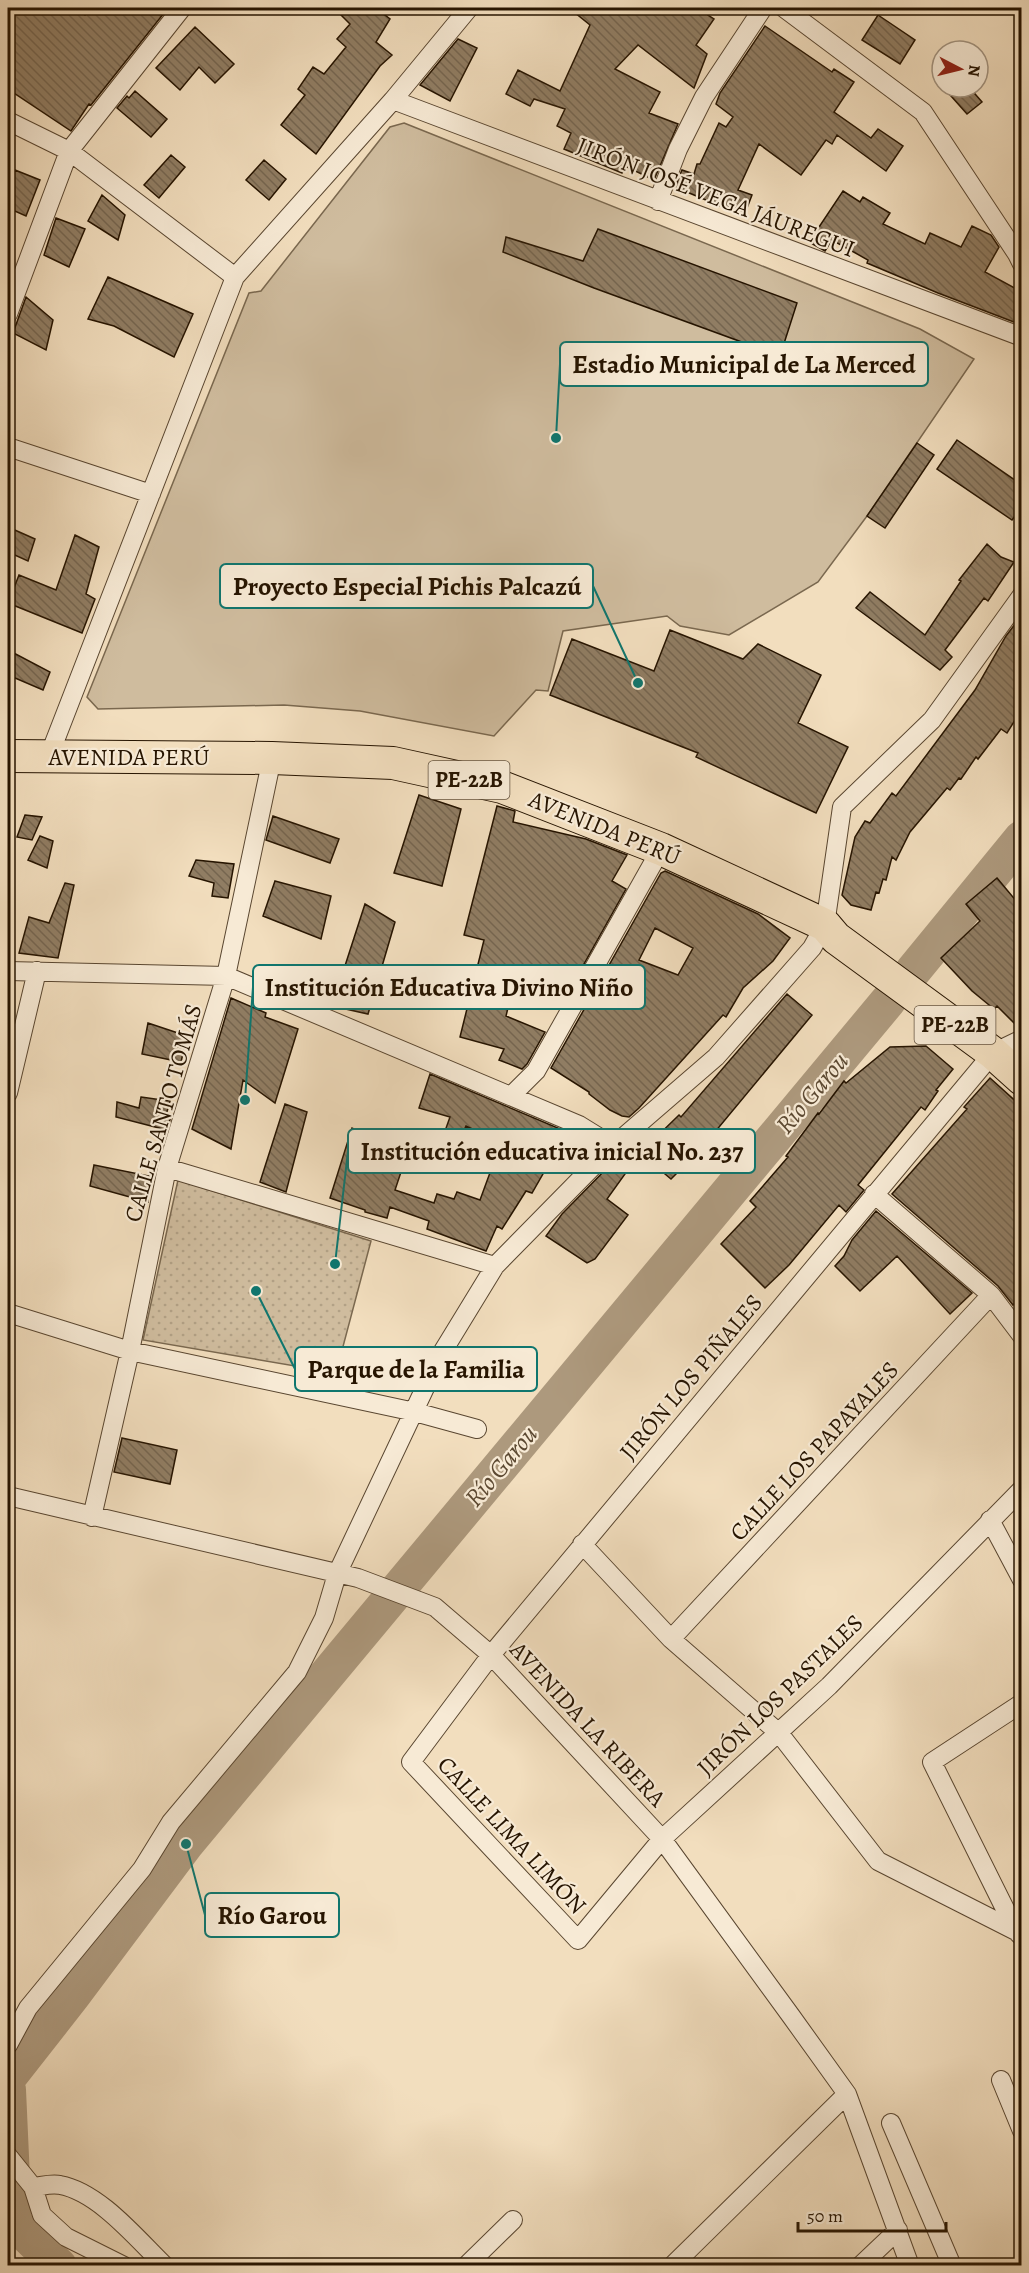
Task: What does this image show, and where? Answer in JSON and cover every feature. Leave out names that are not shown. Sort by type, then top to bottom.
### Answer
[{"type":"highway","name":"AVENIDA PERÚ","points":[[8,756],[272,758],[393,763],[502,787],[661,849],[825,925],[836,938],[993,1053]]},
{"type":"highway","name":"PE-22B","points":[[993,1053],[1022,1079]]},
{"type":"street","points":[[8,314],[69,151],[182,8]]},
{"type":"street","points":[[49,756],[235,277],[393,100],[469,8]]},
{"type":"street","points":[[658,201],[678,149],[704,97],[763,8]]},
{"type":"street","points":[[784,8],[923,112],[1022,264]]},
{"type":"street","name":"JIRÓN JOSÉ VEGA JÁUREGUI","points":[[393,100],[1022,337]]},
{"type":"street","points":[[8,120],[69,151],[235,277]]},
{"type":"street","points":[[8,447],[151,494]]},
{"type":"street","points":[[8,2045],[28,2008],[142,1869],[171,1822],[297,1672],[324,1618],[337,1574],[441,1356],[495,1266],[613,1146],[716,1057],[812,948],[825,925],[842,807],[932,720],[1022,595]]},
{"type":"street","name":"CALLE SANTO TOMÁS","points":[[92,1517],[130,1351],[167,1168],[226,976],[272,758]]},
{"type":"street","points":[[511,1096],[536,1071],[661,849]]},
{"type":"street","points":[[8,971],[226,976],[579,1125],[613,1146]]},
{"type":"street","points":[[8,1093],[37,971]]},
{"type":"street","name":"JIRÓN LOS PIÑALES","points":[[411,1762],[491,1655],[582,1544],[993,1053],[1022,1039]]},
{"type":"street","points":[[167,1168],[495,1266]]},
{"type":"street","points":[[874,1194],[991,1295],[1022,1336]]},
{"type":"street","name":"CALLE LOS PAPAYALES","points":[[671,1639],[991,1295]]},
{"type":"street","points":[[8,1313],[130,1351],[415,1412],[477,1429]]},
{"type":"street","name":"JIRÓN LOS PASTALES","points":[[578,1941],[662,1839],[830,1686],[1022,1489]]},
{"type":"street","name":"AVENIDA LA RIBERA","points":[[8,1496],[358,1578],[435,1607],[491,1655],[662,1839],[847,2094],[910,2265]]},
{"type":"street","points":[[990,1520],[1022,1580]]},
{"type":"street","points":[[582,1544],[671,1639],[779,1733],[878,1861],[1019,1934]]},
{"type":"street","points":[[1019,1934],[932,1762],[1022,1703]]},
{"type":"street","name":"CALLE LIMA LIMÓN","points":[[411,1762],[578,1941]]},
{"type":"street","points":[[1001,2080],[1022,2131]]},
{"type":"street","points":[[672,2265],[847,2094]]},
{"type":"street","points":[[891,2123],[952,2265]]},
{"type":"street","points":[[8,2156],[33,2187],[42,2215],[66,2237],[124,2265]]},
{"type":"street","points":[[33,2187],[57,2184],[76,2189],[94,2198],[165,2265]]},
{"type":"street","points":[[466,2265],[513,2220]]},
{"type":"street","points":[[860,2265],[898,2230]]},
{"type":"shaded area","points":[[404,123],[920,329],[974,359],[867,516],[818,582],[729,635],[680,626],[667,616],[563,631],[548,691],[536,690],[494,736],[360,711],[284,705],[98,709],[87,697],[249,293],[261,291],[390,127]]},
{"type":"shaded area","points":[[178,1180],[371,1241],[336,1373],[143,1340]]},
{"type":"building","points":[[8,8],[73,8],[85,15],[90,8],[168,8],[91,105],[89,104],[71,131],[8,89]]},
{"type":"building","points":[[334,8],[376,8],[390,19],[376,42],[392,55],[380,66],[316,154],[281,125],[305,95],[298,89],[313,67],[324,74],[346,47],[337,39],[350,24]]},
{"type":"building","points":[[569,8],[714,8],[708,15],[714,19],[696,45],[707,54],[694,88],[638,45],[615,69],[660,92],[649,113],[678,124],[654,180],[625,166],[622,173],[564,149],[571,133],[557,126],[565,109],[534,99],[530,106],[506,94],[518,70],[560,91],[590,25]]},
{"type":"building","points":[[878,15],[915,40],[900,64],[862,40]]},
{"type":"building","points":[[765,26],[832,72],[834,69],[854,82],[834,112],[871,138],[878,129],[903,146],[886,171],[837,135],[832,144],[826,140],[801,175],[759,144],[738,190],[752,195],[744,216],[675,187],[682,170],[694,174],[719,123],[726,127],[733,117],[716,104],[720,93]]},
{"type":"building","points":[[195,27],[234,64],[215,83],[199,67],[180,90],[156,68]]},
{"type":"building","points":[[458,39],[477,48],[450,101],[420,85]]},
{"type":"building","points":[[135,91],[167,119],[151,137],[117,108],[127,96],[129,98]]},
{"type":"building","points":[[954,99],[979,99],[982,102],[967,114]]},
{"type":"building","points":[[171,155],[185,167],[159,198],[144,185]]},
{"type":"building","points":[[264,160],[286,179],[269,200],[246,180]]},
{"type":"building","points":[[15,170],[40,180],[26,216],[8,208],[8,189]]},
{"type":"building","points":[[843,191],[860,202],[863,197],[890,213],[883,224],[925,244],[930,233],[961,247],[972,226],[991,235],[999,247],[985,272],[1022,292],[1022,308],[1014,322],[867,263],[868,260],[832,240],[825,251],[809,242]]},
{"type":"building","points":[[102,195],[125,215],[118,240],[88,221]]},
{"type":"building","points":[[56,218],[85,229],[69,267],[44,255]]},
{"type":"building","points":[[598,229],[797,303],[780,356],[503,252],[506,237],[583,261]]},
{"type":"building","points":[[108,277],[193,314],[174,357],[114,326],[88,319]]},
{"type":"building","points":[[26,297],[53,320],[46,350],[13,333]]},
{"type":"building","points":[[957,440],[1022,485],[1022,507],[1012,520],[937,469]]},
{"type":"building","points":[[917,443],[934,455],[885,528],[867,516]]},
{"type":"building","points":[[8,527],[35,539],[28,561],[8,552]]},
{"type":"building","points":[[75,535],[99,547],[86,594],[95,599],[82,633],[8,603],[19,575],[56,590]]},
{"type":"building","points":[[987,544],[1001,557],[1014,562],[988,601],[984,598],[945,650],[952,657],[940,670],[856,608],[870,592],[925,635],[961,581],[959,580]]},
{"type":"building","points":[[1022,615],[1022,705],[1015,716],[1017,717],[1007,733],[1001,729],[978,759],[976,757],[961,779],[959,778],[950,790],[947,788],[910,832],[896,860],[892,857],[886,880],[883,879],[879,893],[876,892],[871,910],[851,905],[842,895],[855,837],[865,821],[870,823],[892,793],[896,796],[975,690],[1006,636]]},
{"type":"building","points":[[670,630],[743,659],[758,644],[821,675],[798,723],[848,747],[816,813],[696,757],[698,753],[550,695],[572,639],[654,671]]},
{"type":"building","points":[[8,650],[50,672],[43,690],[8,675]]},
{"type":"building","points":[[419,795],[461,809],[442,886],[394,873]]},
{"type":"building","points":[[497,806],[515,811],[513,822],[586,839],[627,855],[612,881],[626,889],[566,996],[515,979],[506,1016],[545,1032],[522,1069],[499,1060],[504,1049],[460,1037],[484,940],[464,935]]},
{"type":"building","points":[[25,815],[42,817],[32,840],[17,837]]},
{"type":"building","points":[[273,816],[339,839],[330,863],[266,840]]},
{"type":"building","points":[[40,836],[53,841],[47,868],[28,860]]},
{"type":"building","points":[[196,860],[234,864],[228,898],[212,896],[214,883],[189,876]]},
{"type":"building","points":[[665,871],[758,914],[790,938],[773,961],[743,988],[726,1017],[723,1015],[639,1108],[629,1117],[622,1116],[551,1068],[661,873]],"holes":[[[655,928],[693,948],[678,975],[639,960]]]},
{"type":"building","points":[[997,878],[1022,908],[1022,1028],[1019,1028],[997,1006],[994,1009],[972,991],[941,958],[980,921],[966,904]]},
{"type":"building","points":[[275,881],[331,896],[321,939],[263,916]]},
{"type":"building","points":[[65,883],[74,885],[58,958],[19,953],[29,917],[49,923]]},
{"type":"building","points":[[365,904],[395,922],[368,1014],[332,1006]]},
{"type":"building","points":[[787,994],[812,1015],[700,1150],[671,1179],[640,1153],[679,1115],[681,1117]]},
{"type":"building","points":[[231,998],[266,1013],[265,1017],[298,1029],[275,1103],[243,1080],[231,1149],[192,1129]]},
{"type":"building","points":[[148,1023],[187,1036],[181,1062],[142,1054]]},
{"type":"building","points":[[926,1046],[953,1069],[936,1090],[938,1091],[925,1110],[921,1107],[858,1185],[864,1190],[846,1212],[839,1205],[789,1265],[765,1288],[721,1244],[756,1207],[750,1201],[788,1157],[786,1156],[844,1081],[846,1083],[890,1047]]},
{"type":"building","points":[[430,1074],[572,1134],[547,1167],[532,1193],[526,1191],[502,1229],[497,1226],[486,1251],[427,1229],[429,1221],[390,1207],[387,1218],[330,1198],[352,1128],[369,1136],[365,1147],[405,1160],[395,1190],[434,1203],[437,1194],[454,1199],[457,1192],[480,1200],[491,1170],[484,1167],[496,1140],[466,1126],[461,1137],[445,1131],[450,1117],[419,1108]]},
{"type":"building","points":[[990,1078],[1022,1107],[1022,1296],[1013,1305],[998,1286],[892,1194],[967,1109],[964,1107]]},
{"type":"building","points":[[141,1097],[170,1101],[166,1115],[171,1116],[167,1130],[116,1117],[117,1102],[139,1108]]},
{"type":"building","points":[[285,1104],[307,1112],[286,1192],[260,1182]]},
{"type":"building","points":[[611,1164],[625,1174],[607,1199],[628,1215],[595,1259],[587,1263],[546,1236],[562,1214]]},
{"type":"building","points":[[94,1165],[149,1176],[148,1202],[90,1186]]},
{"type":"building","points":[[876,1211],[972,1293],[950,1314],[897,1256],[860,1291],[835,1266],[844,1256],[852,1240]]},
{"type":"building","points":[[122,1438],[177,1450],[170,1484],[114,1472]]},
{"type":"waterway","name":"Río Garou","points":[[913,971],[1022,838]]},
{"type":"waterway","name":"Río Garou","points":[[8,2078],[186,1844],[888,1001]]},
{"type":"waterway","name":"Río Garou","points":[[8,2090],[14,2223],[59,2266]]},
{"type":"place","name":"Estadio Municipal de La Merced","points":[[556,438]]},
{"type":"place","name":"Proyecto Especial Pichis Palcazú","points":[[638,683]]},
{"type":"place","name":"Institución Educativa Divino Niño","points":[[245,1100]]},
{"type":"place","name":"Institución educativa inicial No. 237","points":[[335,1264]]},
{"type":"place","name":"Parque de la Familia","points":[[256,1291]]},
{"type":"place","name":"Río Garou","points":[[186,1844]]}]
